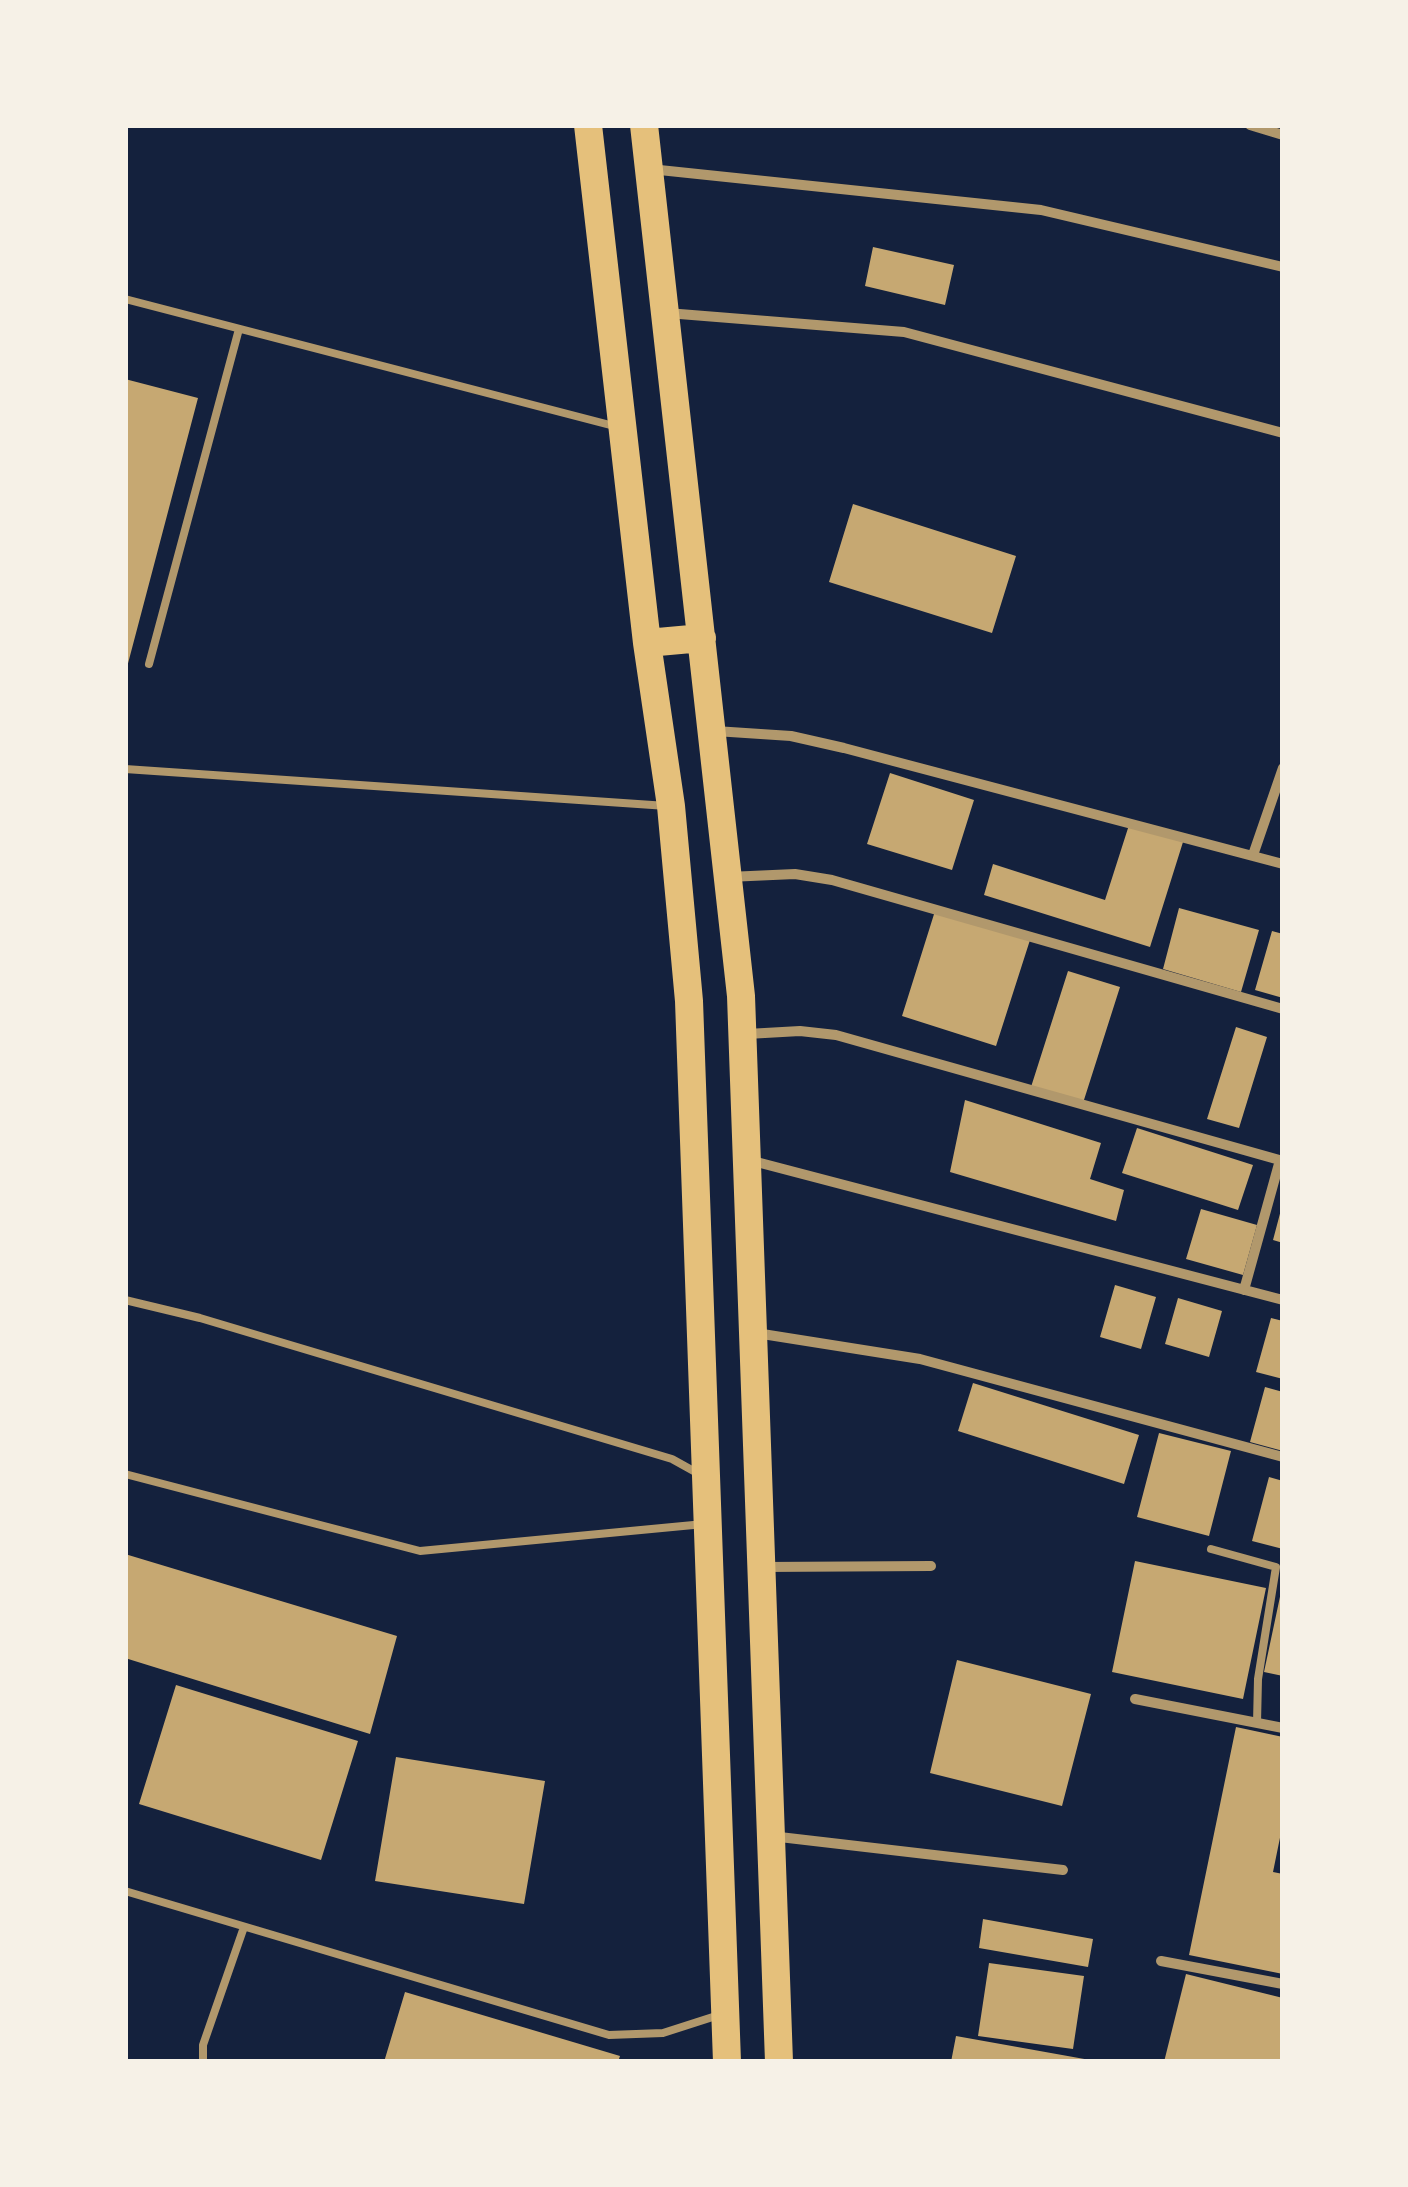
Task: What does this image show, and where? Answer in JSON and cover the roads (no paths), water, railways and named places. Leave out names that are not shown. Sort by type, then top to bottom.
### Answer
[{"type":"highway","points":[[588,125],[647,643],[671,806],[689,1001],[727,2062]]},
{"type":"highway","points":[[644,125],[743,1034],[779,2062]]},
{"type":"highway","points":[[647,643],[702,638]]},
{"type":"street","points":[[1250,125],[1283,134]]},
{"type":"street","points":[[649,168],[1041,210],[1283,267]]},
{"type":"street","points":[[666,313],[904,332],[1283,432]]},
{"type":"street","points":[[712,731],[790,736],[844,748],[1283,864]]},
{"type":"street","points":[[1253,855],[1283,768]]},
{"type":"street","points":[[728,877],[795,874],[832,880],[1283,1009]]},
{"type":"street","points":[[743,1034],[800,1030],[836,1035],[1281,1161],[1244,1290]]},
{"type":"street","points":[[748,1160],[1283,1300]]},
{"type":"street","points":[[755,1332],[920,1359],[1283,1457]]},
{"type":"street","points":[[762,1568],[931,1566]]},
{"type":"street","points":[[1135,1699],[1283,1728]]},
{"type":"street","points":[[770,1836],[1064,1870]]},
{"type":"street","points":[[1161,1961],[1283,1984]]},
{"type":"lane","points":[[125,299],[623,428]]},
{"type":"lane","points":[[149,664],[240,329]]},
{"type":"lane","points":[[125,769],[671,806]]},
{"type":"lane","points":[[125,1300],[200,1318],[672,1459],[704,1478]]},
{"type":"lane","points":[[125,1474],[420,1551],[708,1523]]},
{"type":"lane","points":[[1210,1549],[1276,1567],[1258,1679],[1257,1722]]},
{"type":"lane","points":[[125,1891],[609,2036],[663,2033],[724,2013]]},
{"type":"lane","points":[[202,2062],[203,2045],[244,1927]]}]
